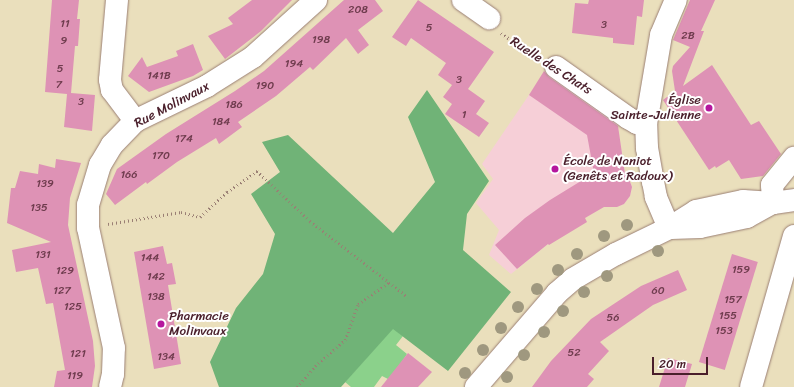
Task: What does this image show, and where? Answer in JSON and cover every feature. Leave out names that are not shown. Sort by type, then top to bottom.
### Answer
[{"type":"street","points":[[117,0],[110,80],[112,90],[135,121]]},
{"type":"street","name":"Rue Molinvaux","points":[[110,387],[113,374],[114,348],[88,228],[88,205],[100,165],[112,145],[135,121],[208,86],[253,57],[316,0]]},
{"type":"street","points":[[463,0],[489,18]]},
{"type":"street","points":[[669,228],[656,197],[652,182],[647,148],[646,124],[661,35],[676,0]]},
{"type":"street","name":"Ruelle des Chats","points":[[556,67],[628,118],[646,124]]},
{"type":"street","points":[[773,203],[772,185],[794,158]]},
{"type":"street","points":[[476,387],[557,293],[573,279],[616,254],[669,228],[696,211],[743,201],[773,203],[794,200]]},
{"type":"street","points":[[751,387],[794,236]]},
{"type":"path","name":"Ruelle des Chats","points":[[489,18],[490,25],[551,66],[556,67]]},
{"type":"path","points":[[88,228],[181,212],[200,217],[227,192],[257,171],[310,221],[408,297]]},
{"type":"path","points":[[297,387],[315,366],[345,340],[358,304],[389,282]]},
{"type":"shaded area","name":"École de Naniot (Genêts et Radoux)","points":[[548,67],[617,122],[625,174],[632,187],[630,196],[624,204],[617,207],[603,207],[569,227],[511,274],[489,255],[499,230],[476,203],[493,179],[482,164]]},
{"type":"green space","points":[[427,90],[489,181],[467,214],[463,250],[511,292],[448,371],[393,329],[341,387],[219,387],[210,362],[236,308],[263,274],[275,234],[251,194],[280,172],[262,142],[288,135],[393,233],[435,182],[408,117]]},
{"type":"green space","points":[[393,328],[403,336],[396,345],[407,354],[390,380],[382,376],[374,387],[351,387],[345,382]]},
{"type":"building","points":[[52,0],[79,0],[77,19],[80,19],[78,46],[75,46],[71,93],[95,95],[92,131],[64,127],[67,94],[45,92]]},
{"type":"building","points":[[252,0],[292,0],[261,31],[225,59],[208,36],[233,24],[228,18]]},
{"type":"building","points":[[344,0],[375,0],[383,11],[358,30],[369,45],[358,54],[346,38],[313,70],[310,67],[276,96],[238,122],[242,127],[219,144],[216,138],[177,162],[147,184],[146,182],[115,205],[106,194],[117,169],[166,134],[264,71]]},
{"type":"building","points":[[418,0],[494,52],[468,89],[485,101],[476,114],[489,123],[479,137],[445,114],[452,104],[443,97],[452,85],[438,75],[446,63],[411,38],[406,46],[392,37]]},
{"type":"building","points":[[589,0],[644,0],[642,17],[637,16],[634,45],[613,43],[613,38],[572,33],[575,3],[588,4]]},
{"type":"building","name":"Église Sainte-Julienne","points":[[690,0],[715,0],[701,31],[704,31],[683,86],[712,65],[751,125],[759,121],[781,154],[763,176],[741,179],[729,160],[716,168],[715,166],[709,170],[663,100],[675,91],[672,71],[673,66],[690,47],[673,40]]},
{"type":"building","points":[[193,44],[203,70],[193,76],[149,92],[128,76],[142,57],[147,67],[178,56],[176,51]]},
{"type":"building","points":[[544,71],[549,77],[618,126],[625,174],[632,187],[630,196],[624,204],[617,207],[604,207],[585,218],[587,222],[549,245],[548,244],[517,269],[495,245],[525,218],[550,200],[594,173],[587,135],[529,95]]},
{"type":"building","points":[[56,159],[81,163],[70,198],[68,225],[93,341],[95,366],[92,387],[54,387],[57,371],[65,370],[53,303],[46,304],[38,268],[16,272],[12,250],[51,242],[7,223],[11,188],[15,188],[20,171],[38,174],[39,164],[55,168]]},
{"type":"building","points":[[163,246],[167,264],[172,263],[176,284],[168,285],[181,364],[154,369],[134,252]]},
{"type":"building","points":[[732,254],[758,262],[725,370],[699,362]]},
{"type":"building","points":[[678,270],[687,290],[653,305],[600,342],[609,351],[588,374],[594,379],[587,387],[532,387],[551,361],[591,319],[641,286]]},
{"type":"building","points":[[408,353],[432,372],[418,387],[381,387]]},
{"type":"building","points":[[668,358],[692,364],[685,387],[659,387]]},
{"type":"place","name":"Église Sainte-Julienne","points":[[709,108]]},
{"type":"place","name":"École de Naniot (Genêts et Radoux)","points":[[555,169]]},
{"type":"place","name":"Pharmacie Molinvaux","points":[[161,324]]}]
